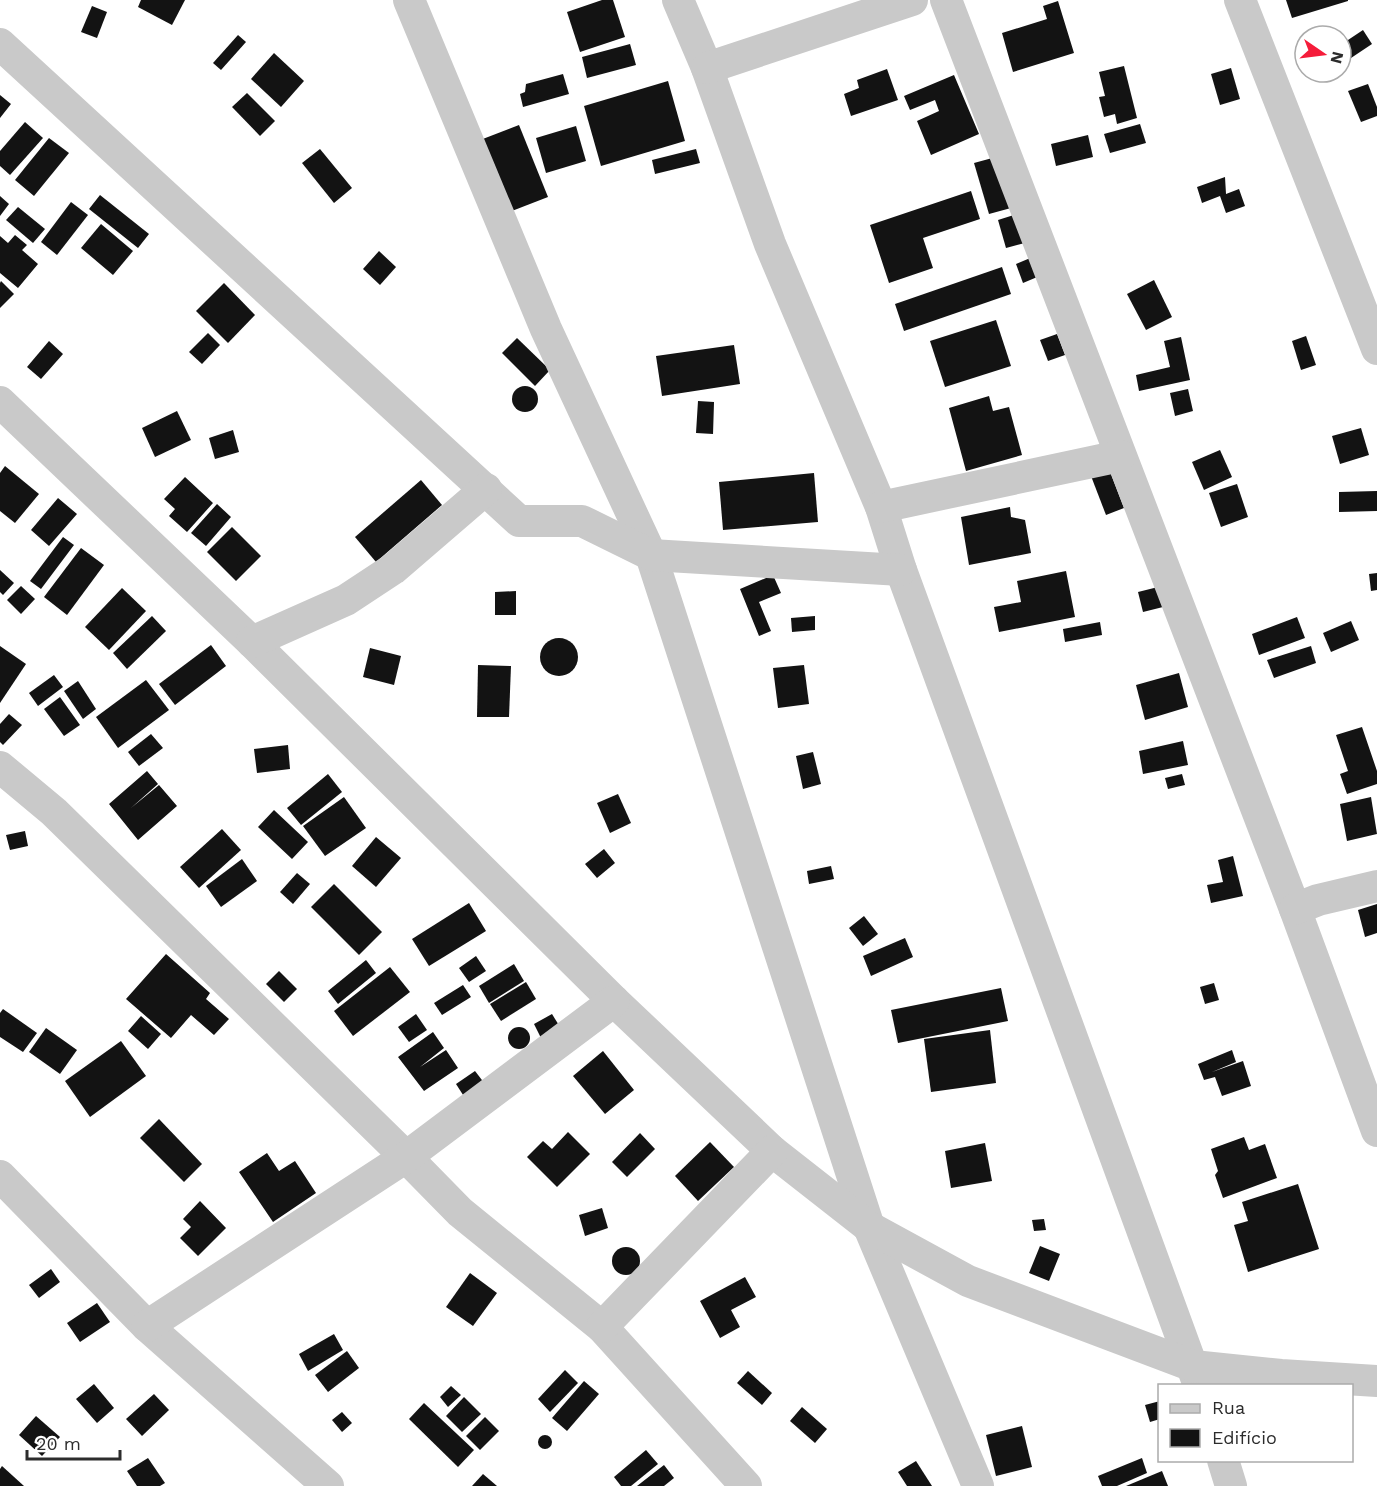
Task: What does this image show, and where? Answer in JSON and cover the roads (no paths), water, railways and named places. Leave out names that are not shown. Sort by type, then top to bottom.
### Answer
[{"type":"street","points":[[409,0],[546,329],[651,555],[869,1227],[978,1486]]},
{"type":"street","points":[[678,0],[707,68],[770,244],[881,507],[901,570],[1196,1376]]},
{"type":"street","points":[[707,68],[912,0]]},
{"type":"street","points":[[946,0],[1295,909],[1377,1131]]},
{"type":"street","points":[[1240,0],[1377,349]]},
{"type":"street","points":[[0,44],[519,521],[582,521],[651,555],[901,570]]},
{"type":"street","points":[[4,414],[252,642],[614,1001],[772,1151],[869,1227],[968,1281],[1196,1376],[1281,1375],[1377,1381]]},
{"type":"street","points":[[881,507],[1120,456]]},
{"type":"street","points":[[252,642],[346,600],[393,569],[486,489]]},
{"type":"street","points":[[0,767],[54,812],[460,1212],[602,1327],[746,1486]]},
{"type":"street","points":[[1295,909],[1318,900],[1377,886]]},
{"type":"street","points":[[147,1326],[406,1157],[614,1001]]},
{"type":"street","points":[[602,1327],[772,1151]]},
{"type":"street","points":[[0,1176],[147,1326],[328,1486]]},
{"type":"street","points":[[1223,1462],[1231,1486]]}]
